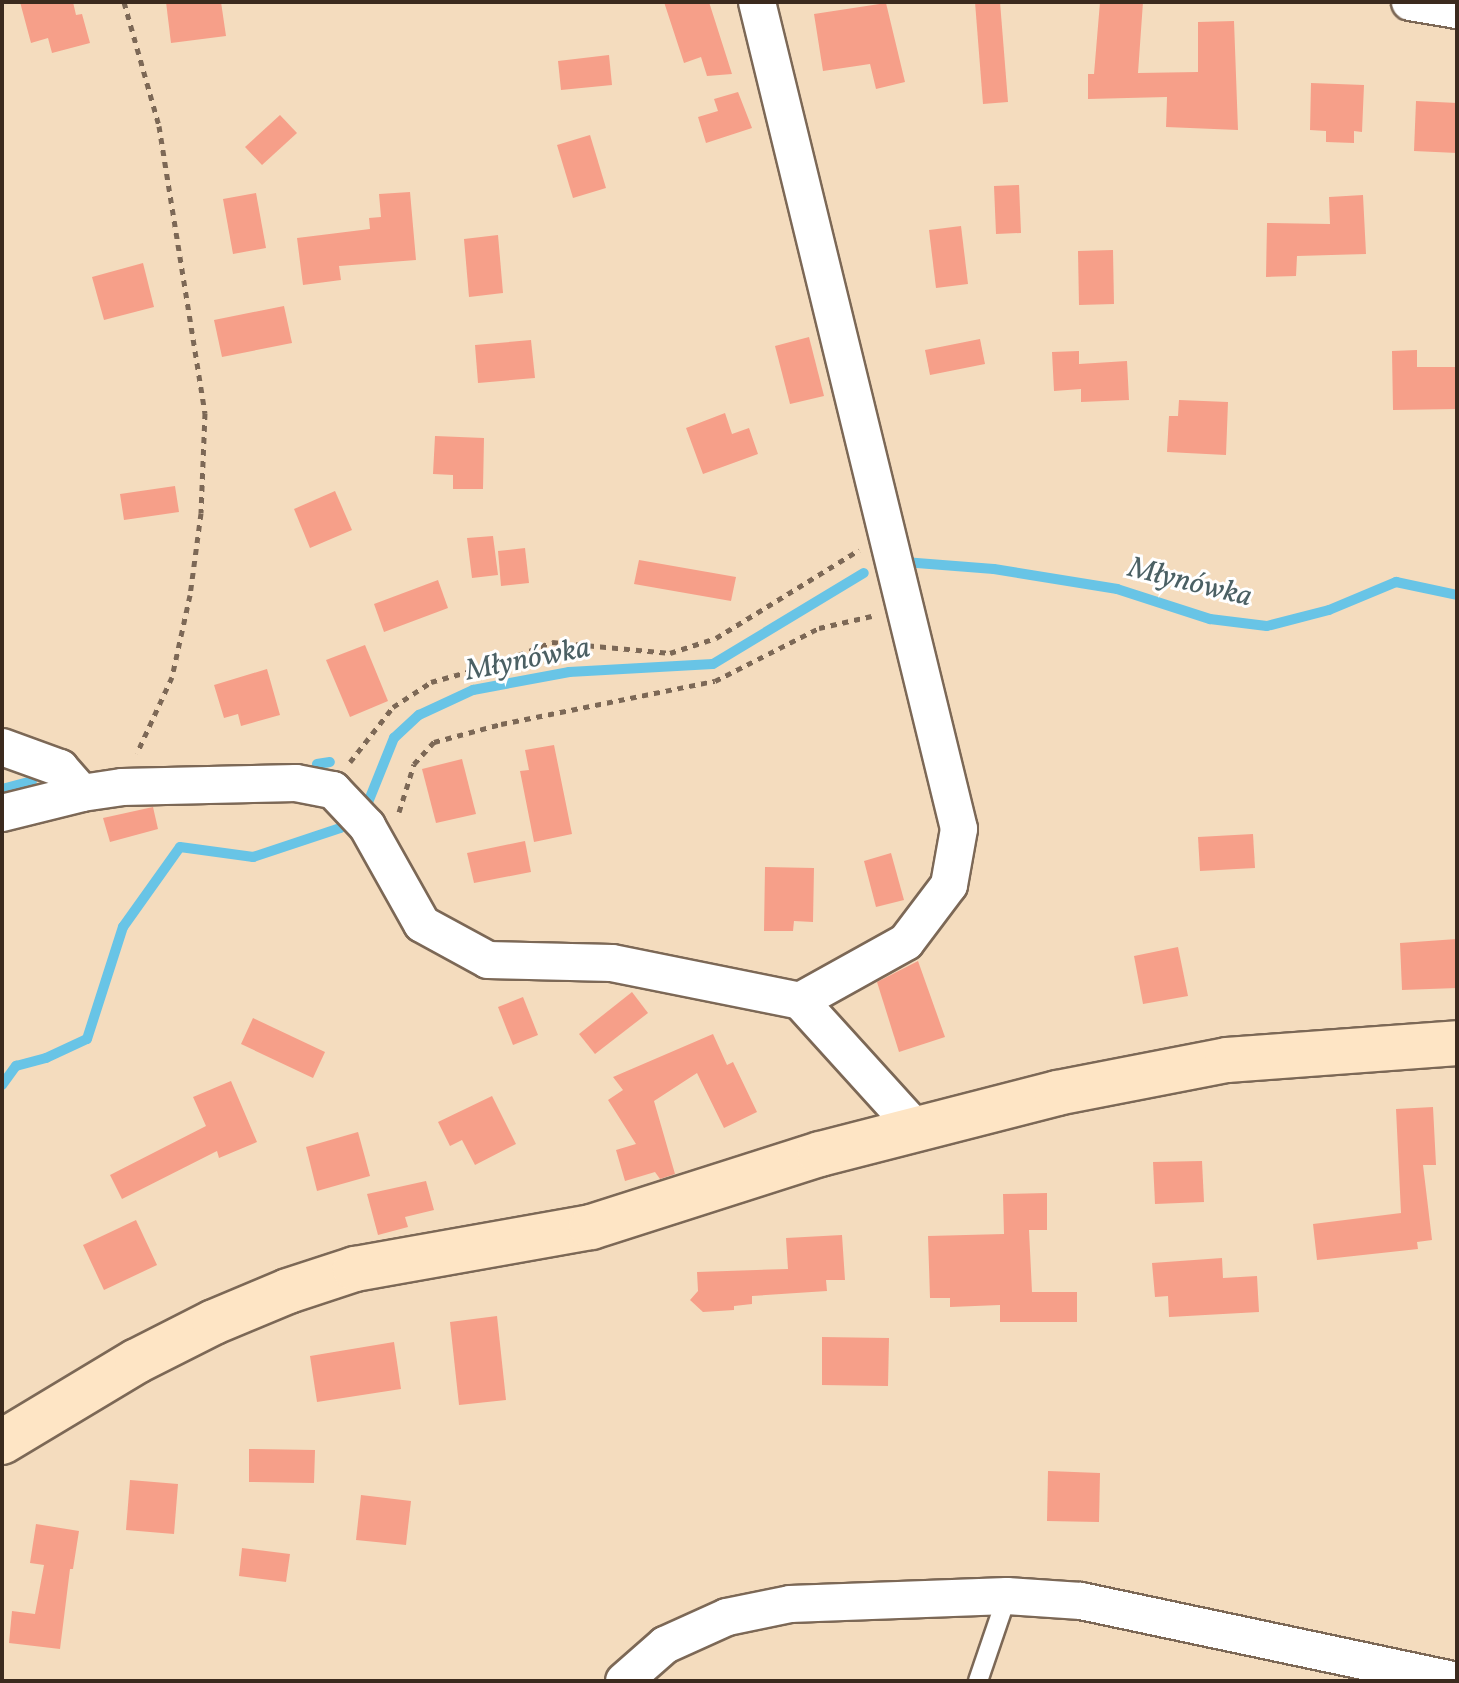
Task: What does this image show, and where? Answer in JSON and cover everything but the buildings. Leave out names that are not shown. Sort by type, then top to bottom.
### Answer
[{"type":"street","points":[[757,2],[959,829],[949,885],[906,942],[800,1001]]},
{"type":"street","points":[[1410,2],[1457,10]]},
{"type":"street","points":[[2,747],[60,768],[82,793]]},
{"type":"street","points":[[2,813],[82,793],[122,787],[296,783],[356,816],[422,924],[488,960],[612,963],[800,1001],[915,1128]]},
{"type":"street","points":[[2,1442],[137,1361],[214,1322],[288,1291],[355,1269],[591,1227],[820,1154],[1057,1093],[1227,1060],[1457,1043]]},
{"type":"street","points":[[624,1681],[665,1645],[727,1617],[790,1604],[1007,1596],[1081,1601],[1457,1681]]},
{"type":"lane","points":[[978,1681],[1007,1596]]},
{"type":"path","points":[[122,787],[172,677],[201,513],[205,413],[159,126],[124,2]]},
{"type":"path","points":[[887,532],[716,638],[670,653],[552,642],[496,664],[431,682],[393,707],[363,741],[356,816],[401,808],[414,764],[434,742],[501,724],[715,681],[819,628],[906,609]]},
{"type":"waterway","name":"Młynówka","points":[[904,562],[994,569],[1117,589],[1210,619],[1267,626],[1329,610],[1396,582],[1457,595]]},
{"type":"waterway","name":"Młynówka","points":[[2,1085],[16,1066],[46,1058],[87,1039],[123,927],[180,847],[253,857],[340,828],[365,810],[394,738],[419,715],[473,690],[569,672],[713,664],[864,573]]},
{"type":"waterway","points":[[317,764],[330,762]]},
{"type":"waterway","points":[[2,789],[32,781]]}]
